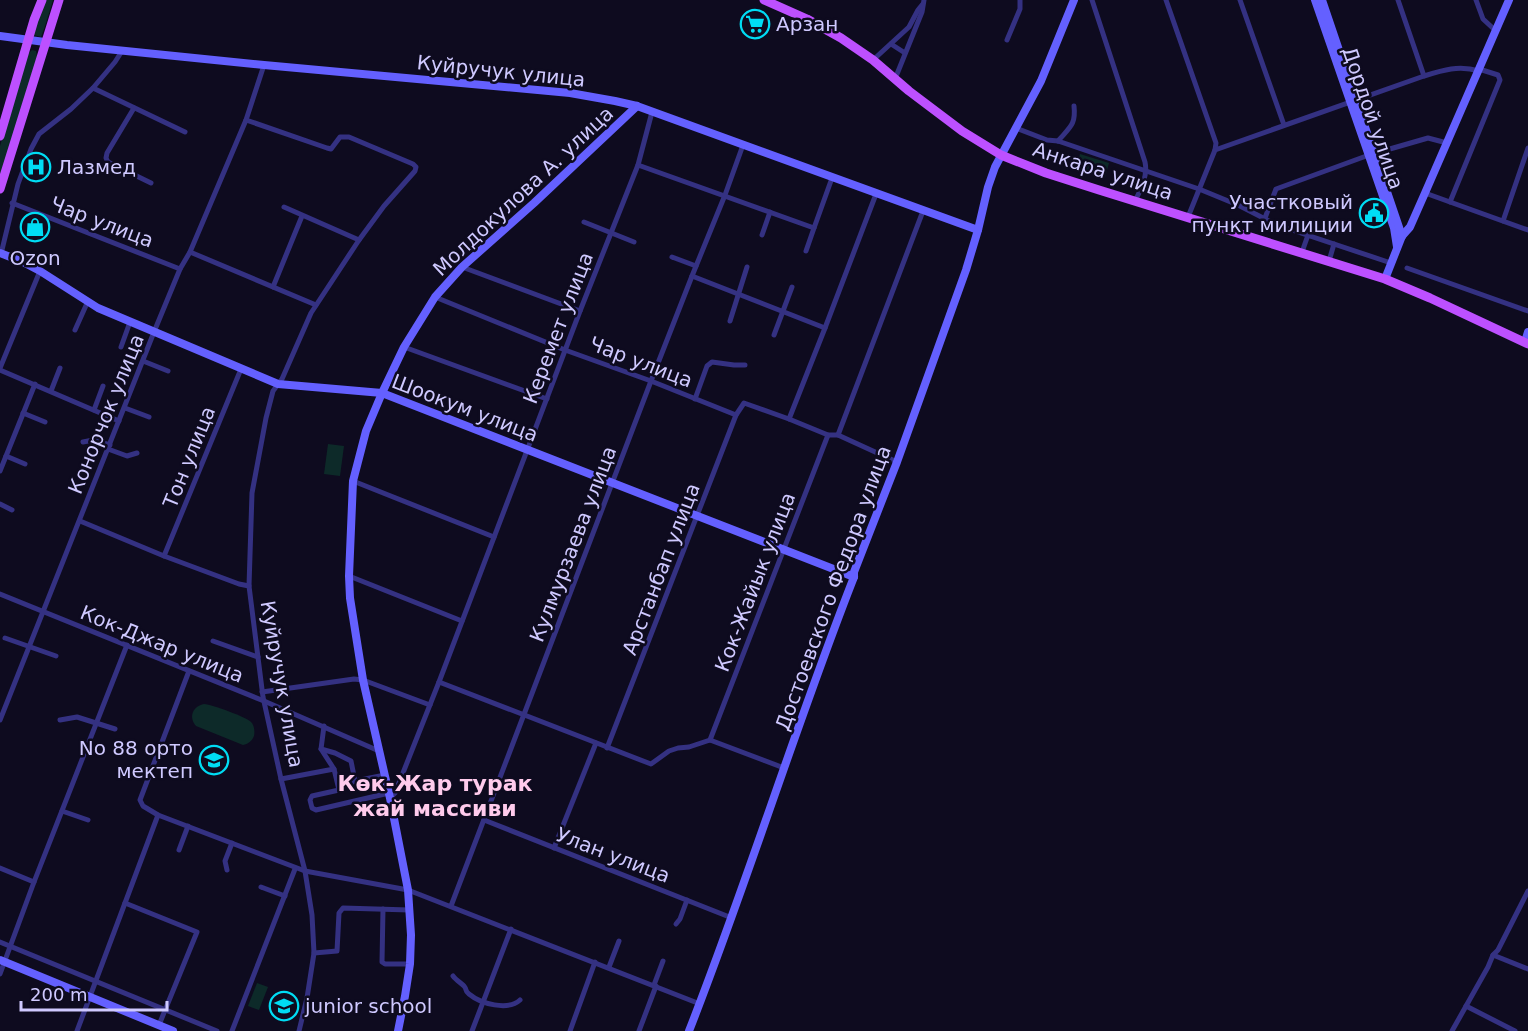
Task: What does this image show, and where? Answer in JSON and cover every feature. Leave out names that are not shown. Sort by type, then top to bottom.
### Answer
[{"type":"main road","points":[[0,189],[59,0]]},
{"type":"main road","name":"Анкара улица","points":[[764,0],[824,28],[873,60],[962,131],[1001,155],[1135,201],[1384,279],[1526,343]]},
{"type":"main road","points":[[0,136],[40,1]]},
{"type":"street","points":[[1007,40],[1020,9],[1020,0]]},
{"type":"street","name":"Достоевского Федора улица","points":[[689,1031],[732,918],[834,626],[959,292],[995,167],[1041,81],[1074,0]]},
{"type":"street","points":[[1092,0],[1147,170],[1135,201]]},
{"type":"street","points":[[1166,0],[1216,143],[1188,217]]},
{"type":"street","points":[[1240,0],[1284,125]]},
{"type":"street","name":"Дордой улица","points":[[1315,0],[1354,101]]},
{"type":"street","name":"Дордой улица","points":[[1322,0],[1372,154],[1394,228],[1397,247]]},
{"type":"street","points":[[1398,0],[1424,75]]},
{"type":"street","points":[[1476,0],[1483,19],[1496,31]]},
{"type":"street","points":[[1384,279],[1404,231],[1425,193],[1509,0]]},
{"type":"street","points":[[873,60],[909,27],[923,2]]},
{"type":"street","points":[[896,79],[922,12],[923,2]]},
{"type":"street","name":"Куйручук улица","points":[[0,36],[122,51],[570,93],[615,101],[637,106],[978,230]]},
{"type":"street","points":[[891,44],[905,53]]},
{"type":"street","points":[[0,253],[12,203],[31,149],[39,134],[93,88],[122,51]]},
{"type":"street","name":"Конорчок улица","points":[[0,720],[180,268],[190,252],[246,120],[264,65]]},
{"type":"street","points":[[1215,150],[1424,75],[1451,68],[1467,67],[1498,75],[1500,80],[1450,202]]},
{"type":"street","points":[[93,88],[185,132]]},
{"type":"street","name":"Молдокулова А. улица","points":[[398,1031],[410,964],[408,890],[390,795],[363,680],[350,598],[353,481],[366,431],[382,393],[404,347],[435,297],[462,267],[637,106]]},
{"type":"street","points":[[1058,141],[1073,123],[1074,106]]},
{"type":"street","points":[[134,108],[106,158],[108,162],[151,183]]},
{"type":"street","name":"Керемет улица","points":[[390,795],[395,793],[430,705],[638,165],[652,112]]},
{"type":"street","name":"Куйручук улица","points":[[246,120],[331,149],[340,137],[349,137],[416,167],[416,171],[384,206],[359,240],[316,304],[273,391],[252,494],[249,586],[262,692],[305,872],[312,915],[314,953],[299,1031]]},
{"type":"street","points":[[1016,128],[1047,140],[1058,141],[1147,170],[1238,205],[1277,225],[1391,262]]},
{"type":"street","points":[[1265,218],[1276,189],[1372,154],[1428,138],[1447,143]]},
{"type":"street","name":"Кулмурзаева улица","points":[[451,906],[743,145]]},
{"type":"street","points":[[1503,221],[1528,148]]},
{"type":"street","name":"Дордой улица","points":[[1372,154],[1404,231]]},
{"type":"street","points":[[638,165],[814,228]]},
{"type":"street","points":[[806,251],[832,178]]},
{"type":"street","points":[[1425,193],[1528,230]]},
{"type":"street","points":[[876,194],[789,419],[828,435],[838,435],[897,462]]},
{"type":"street","name":"Чар улица","points":[[12,203],[180,268]]},
{"type":"street","points":[[284,207],[359,240]]},
{"type":"street","points":[[838,435],[922,211]]},
{"type":"street","points":[[762,235],[770,212]]},
{"type":"street","points":[[273,287],[302,216]]},
{"type":"street","points":[[584,222],[634,242]]},
{"type":"street","points":[[1302,252],[1308,235]]},
{"type":"street","points":[[1329,261],[1334,244]]},
{"type":"street","points":[[190,252],[316,304]]},
{"type":"street","name":"Шоокум улица","points":[[0,253],[23,262],[98,308],[278,384],[382,393],[854,577]]},
{"type":"street","points":[[672,257],[696,266]]},
{"type":"street","points":[[462,267],[580,311]]},
{"type":"street","points":[[730,321],[747,267]]},
{"type":"street","points":[[1407,268],[1528,311]]},
{"type":"street","points":[[39,271],[0,369],[119,421]]},
{"type":"street","points":[[692,276],[825,328]]},
{"type":"street","points":[[774,335],[792,286]]},
{"type":"street","name":"Чар улица","points":[[435,297],[736,415]]},
{"type":"street","points":[[75,330],[88,301]]},
{"type":"street","points":[[121,347],[130,322]]},
{"type":"street","points":[[1526,343],[1528,332]]},
{"type":"street","points":[[404,347],[547,399]]},
{"type":"street","points":[[143,361],[168,371]]},
{"type":"street","points":[[695,399],[707,366],[712,362],[745,364]]},
{"type":"street","points":[[51,391],[60,368]]},
{"type":"street","name":"Тон улица","points":[[164,556],[241,369]]},
{"type":"street","points":[[0,471],[35,384]]},
{"type":"street","points":[[94,410],[103,386]]},
{"type":"street","name":"Арстанбап улица","points":[[607,748],[736,415],[744,403],[789,419]]},
{"type":"street","points":[[125,408],[149,417]]},
{"type":"street","points":[[23,413],[45,422]]},
{"type":"street","name":"Кок-Жайык улица","points":[[710,740],[828,435]]},
{"type":"street","points":[[83,442],[93,440],[127,456],[137,453]]},
{"type":"street","points":[[6,456],[26,464]]},
{"type":"street","points":[[353,481],[494,537]]},
{"type":"street","points":[[0,504],[12,510]]},
{"type":"street","points":[[80,521],[164,556],[249,586]]},
{"type":"street","points":[[349,576],[462,621]]},
{"type":"street","name":"Кок-Джар улица","points":[[0,594],[264,700],[379,751]]},
{"type":"street","points":[[5,638],[56,656]]},
{"type":"street","points":[[213,640],[258,657]]},
{"type":"street","points":[[0,974],[2,961],[11,946],[127,645]]},
{"type":"street","points":[[189,671],[140,800],[143,806],[158,815],[305,872],[408,890],[700,1004]]},
{"type":"street","points":[[262,692],[354,679],[363,680],[430,705]]},
{"type":"street","points":[[439,682],[651,764],[678,747],[689,747],[710,740],[784,768]]},
{"type":"street","points":[[60,720],[77,717],[115,729]]},
{"type":"street","points":[[324,726],[321,749],[334,769],[339,790]]},
{"type":"street","points":[[554,848],[596,743]]},
{"type":"street","points":[[321,749],[342,755],[351,761],[355,781]]},
{"type":"street","points":[[281,778],[334,769]]},
{"type":"street","points":[[385,775],[355,781],[339,790],[312,796],[310,800],[312,808],[316,810],[390,795]]},
{"type":"street","points":[[62,811],[88,820]]},
{"type":"street","points":[[77,1031],[158,815]]},
{"type":"street","name":"Улан улица","points":[[484,820],[732,918]]},
{"type":"street","points":[[179,850],[188,826]]},
{"type":"street","points":[[227,870],[225,861],[232,843]]},
{"type":"street","points":[[0,868],[34,882]]},
{"type":"street","points":[[232,1031],[295,868]]},
{"type":"street","points":[[261,887],[285,896]]},
{"type":"street","points":[[1452,1031],[1528,891]]},
{"type":"street","points":[[676,924],[687,900]]},
{"type":"street","points":[[125,903],[197,932],[159,1025]]},
{"type":"street","points":[[1522,904],[1528,909]]},
{"type":"street","points":[[314,953],[335,953],[338,950],[340,910],[343,908],[409,910]]},
{"type":"street","points":[[383,909],[382,962],[410,964]]},
{"type":"street","points":[[472,1031],[511,929]]},
{"type":"street","points":[[609,967],[619,941]]},
{"type":"street","points":[[0,942],[217,1031]]},
{"type":"street","points":[[1493,955],[1528,969]]},
{"type":"street","points":[[2,961],[173,1031]]},
{"type":"street","points":[[639,1031],[663,961]]},
{"type":"street","points":[[570,1031],[595,962]]},
{"type":"street","points":[[453,976],[471,996],[483,1001],[501,1006],[518,1003],[520,1000]]},
{"type":"street","points":[[1466,1006],[1515,1031]]},
{"type":"green space","points":[[46,0],[53,0],[41,37],[34,35]]},
{"type":"green space","points":[[32,50],[36,51],[37,57],[0,177],[0,146],[28,54]]},
{"type":"green space","points":[[1080,154],[1109,163],[1105,178],[1076,168]]},
{"type":"green space","points":[[328,444],[344,446],[340,476],[324,474]]},
{"type":"green space","points":[[204,704],[243,717],[251,722],[254,730],[252,739],[243,745],[196,726],[192,719],[193,712]]},
{"type":"green space","points":[[257,983],[268,987],[259,1010],[248,1006]]},
{"type":"place","name":"Арзан","points":[[755,24]]},
{"type":"place","name":"Лазмед","points":[[36,167]]},
{"type":"place","name":"Участковый пункт милиции","points":[[1374,213]]},
{"type":"place","name":"Ozon","points":[[35,227]]},
{"type":"place","name":"No 88 орто мектеп","points":[[214,760]]},
{"type":"place","name":"junior school","points":[[284,1006]]},
{"type":"district","name":"Көк-Жар турак жай массиви","points":[[435,796]]}]
